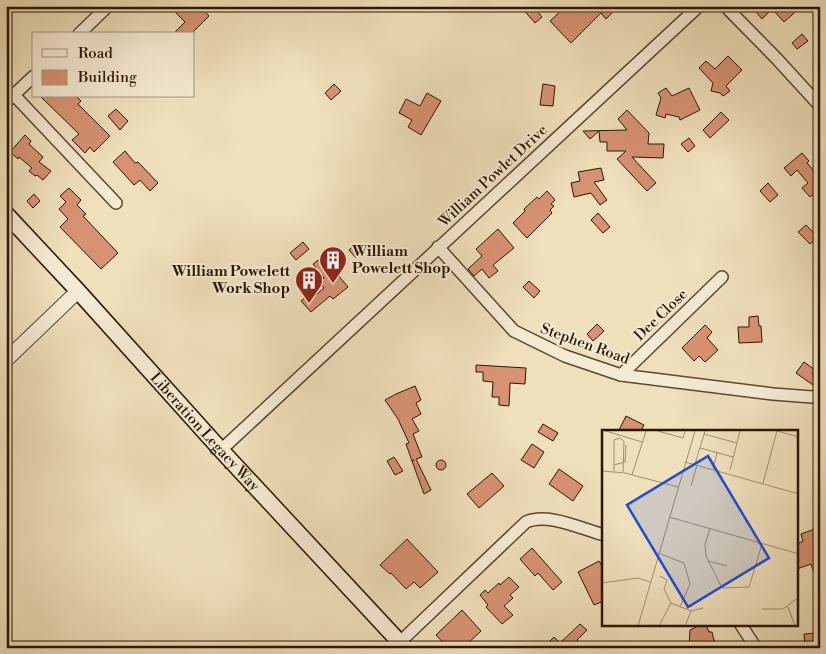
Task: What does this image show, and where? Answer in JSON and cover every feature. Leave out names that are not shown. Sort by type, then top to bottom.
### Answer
[{"type":"main road","name":"Liberation Legacy Way","points":[[6,214],[402,645]]},
{"type":"street","points":[[81,32],[108,6]]},
{"type":"street","name":"William Powlet Drive","points":[[222,450],[699,6]]},
{"type":"street","points":[[725,6],[820,106]]},
{"type":"street","points":[[32,78],[10,99],[116,203]]},
{"type":"street","name":"Stephen Road","points":[[438,247],[514,331],[565,356],[621,375],[780,394],[820,396]]},
{"type":"street","name":"Dee Close","points":[[621,375],[722,277]]},
{"type":"street","points":[[6,360],[78,291]]},
{"type":"street","points":[[402,645],[526,522],[533,518],[549,519],[602,534]]},
{"type":"street","points":[[742,626],[756,648]]},
{"type":"building","points":[[169,6],[200,6],[209,16],[193,32],[175,32],[185,22]]},
{"type":"building","points":[[520,6],[533,6],[542,17],[535,23]]},
{"type":"building","points":[[566,6],[619,6],[606,19],[601,13],[571,43],[550,21]]},
{"type":"building","points":[[751,6],[802,6],[784,22],[772,9],[762,19]]},
{"type":"building","points":[[802,34],[808,41],[797,49],[792,43]]},
{"type":"building","points":[[728,56],[742,70],[726,86],[730,91],[723,96],[720,93],[711,91],[713,83],[699,68],[706,61],[715,69]]},
{"type":"building","points":[[334,84],[341,91],[331,100],[325,93]]},
{"type":"building","points":[[543,84],[555,86],[553,106],[540,105]]},
{"type":"building","points":[[666,88],[672,96],[689,88],[700,110],[680,120],[679,117],[666,114],[665,118],[656,115],[661,98],[658,93]]},
{"type":"building","points":[[427,93],[441,101],[421,135],[408,127],[412,120],[399,113],[406,99],[420,106]]},
{"type":"building","points":[[42,98],[78,98],[81,101],[78,104],[110,136],[94,152],[90,147],[85,153],[72,140],[79,134]]},
{"type":"building","points":[[116,109],[128,121],[120,130],[108,116]]},
{"type":"building","points":[[627,110],[649,133],[648,144],[664,144],[663,158],[632,157],[656,183],[647,191],[617,159],[626,151],[607,151],[607,142],[600,142],[599,131],[590,139],[583,131],[627,130],[618,119]]},
{"type":"building","points":[[721,112],[729,120],[710,138],[703,130]]},
{"type":"building","points":[[25,135],[31,141],[29,144],[43,157],[39,162],[51,171],[43,180],[29,171],[32,168],[10,152]]},
{"type":"building","points":[[689,138],[695,146],[688,152],[681,144]]},
{"type":"building","points":[[125,151],[135,163],[138,162],[158,183],[150,191],[140,180],[134,185],[113,162]]},
{"type":"building","points":[[802,153],[809,161],[807,163],[820,178],[820,189],[810,197],[802,188],[808,183],[797,170],[791,176],[784,168]]},
{"type":"building","points":[[601,168],[604,180],[594,182],[607,200],[600,205],[591,193],[574,197],[571,183],[580,181],[578,172]]},
{"type":"building","points":[[768,183],[778,195],[770,202],[760,191]]},
{"type":"building","points":[[69,188],[81,200],[77,205],[86,214],[83,216],[118,253],[101,269],[60,227],[68,219],[59,209],[66,202],[60,196]]},
{"type":"building","points":[[547,191],[555,200],[551,204],[554,206],[550,210],[552,213],[527,238],[513,223],[525,211],[524,209]]},
{"type":"building","points":[[34,194],[40,201],[33,208],[27,201]]},
{"type":"building","points":[[598,213],[610,227],[603,233],[591,220]]},
{"type":"building","points":[[806,225],[818,237],[810,244],[798,232]]},
{"type":"building","points":[[498,229],[514,248],[493,265],[498,271],[489,278],[482,269],[474,276],[468,269],[482,256],[476,249]]},
{"type":"building","points":[[303,242],[309,249],[296,260],[290,253]]},
{"type":"building","points":[[356,243],[363,250],[356,258],[349,250]]},
{"type":"building","points":[[328,253],[333,259],[328,263],[348,287],[333,299],[330,296],[311,312],[301,301],[307,296],[310,300],[324,288],[319,282],[324,278],[313,264]]},
{"type":"building","points":[[529,281],[540,291],[534,298],[523,287]]},
{"type":"building","points":[[758,316],[762,342],[739,343],[738,327],[749,327],[749,317]]},
{"type":"building","points":[[597,324],[604,331],[593,341],[587,334]]},
{"type":"building","points":[[705,325],[712,332],[707,338],[718,350],[705,362],[699,356],[694,361],[682,348]]},
{"type":"building","points":[[804,362],[815,370],[812,374],[818,379],[813,385],[796,373]]},
{"type":"building","points":[[476,365],[526,368],[525,384],[510,383],[509,406],[499,405],[499,397],[492,397],[493,382],[483,381],[483,372],[476,372]]},
{"type":"building","points":[[415,386],[421,400],[416,403],[421,414],[412,419],[419,431],[413,434],[422,457],[416,459],[431,490],[424,494],[406,444],[409,443],[398,419],[385,400]]},
{"type":"building","points":[[626,416],[644,425],[641,430],[619,430]]},
{"type":"building","points":[[543,424],[558,433],[553,441],[538,432]]},
{"type":"building","points":[[532,444],[544,452],[534,468],[521,460]]},
{"type":"building","points":[[394,457],[403,471],[395,475],[387,461]]},
{"type":"building","points":[[439,460],[443,460],[446,465],[445,469],[439,470],[436,467],[436,463]]},
{"type":"building","points":[[559,469],[583,486],[573,501],[549,484]]},
{"type":"building","points":[[492,473],[504,486],[479,508],[467,494]]},
{"type":"building","points":[[820,527],[820,587],[811,564],[798,569],[798,544],[803,541],[801,534]]},
{"type":"building","points":[[407,539],[438,572],[420,588],[414,582],[406,589],[391,573],[380,565]]},
{"type":"building","points":[[532,548],[562,582],[553,590],[538,573],[535,576],[520,559]]},
{"type":"building","points":[[599,561],[602,566],[602,602],[594,605],[578,572]]},
{"type":"building","points":[[509,577],[519,587],[510,595],[513,598],[504,606],[513,615],[502,624],[486,607],[488,605],[480,595],[485,590],[488,593]]},
{"type":"building","points":[[462,610],[481,631],[463,648],[448,648],[436,635]]},
{"type":"building","points":[[580,624],[587,630],[572,648],[543,648],[554,637],[560,643]]},
{"type":"building","points":[[698,626],[706,626],[709,632],[712,632],[716,648],[689,648],[690,630]]},
{"type":"building","points":[[816,633],[817,648],[805,648],[804,634]]},
{"type":"place","name":"William Powelett Shop","points":[[333,284]]},
{"type":"place","name":"William Powelett Work Shop","points":[[309,304]]}]
